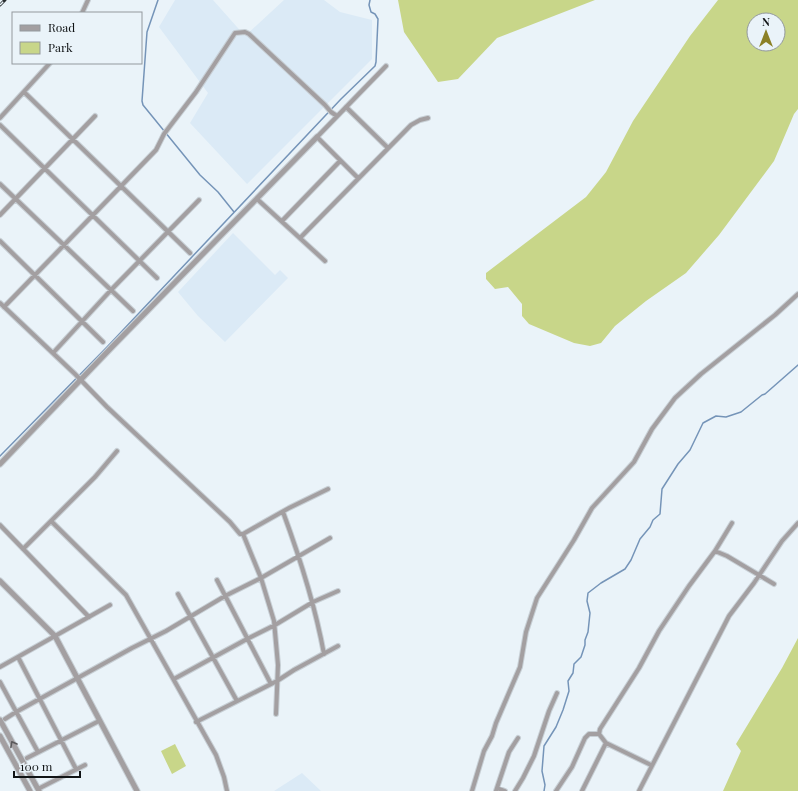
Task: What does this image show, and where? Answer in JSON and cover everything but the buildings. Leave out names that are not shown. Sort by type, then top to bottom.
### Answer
[{"type":"street","points":[[82,12],[88,0]]},
{"type":"street","points":[[4,307],[156,150],[165,133],[196,92],[236,33],[245,32],[249,34],[337,116]]},
{"type":"street","points":[[0,118],[49,64]]},
{"type":"street","points":[[0,464],[78,377],[111,348],[258,199],[386,66]]},
{"type":"street","points":[[24,92],[190,253]]},
{"type":"street","points":[[346,107],[388,148]]},
{"type":"street","points":[[0,215],[96,116]]},
{"type":"street","points":[[300,238],[411,125],[428,118]]},
{"type":"street","points":[[0,125],[157,278]]},
{"type":"street","points":[[317,137],[358,178]]},
{"type":"street","points":[[282,221],[340,161]]},
{"type":"street","points":[[0,184],[133,311]]},
{"type":"street","points":[[258,199],[325,260]]},
{"type":"street","points":[[53,353],[111,290],[199,200]]},
{"type":"street","points":[[0,241],[104,342]]},
{"type":"street","points":[[472,791],[484,751],[492,736],[520,667],[526,632],[537,598],[574,540],[592,508],[634,462],[652,429],[676,398],[701,374],[775,315],[798,294]]},
{"type":"street","points":[[0,303],[230,522],[240,534],[243,534],[261,578],[275,625],[277,681],[276,714]]},
{"type":"street","points":[[23,549],[95,476],[117,451]]},
{"type":"street","points":[[243,534],[328,488]]},
{"type":"street","points":[[283,512],[299,557],[312,602],[324,654]]},
{"type":"street","points":[[51,521],[126,595],[174,679],[220,766],[227,791]]},
{"type":"street","points":[[599,734],[600,729],[639,668],[659,631],[689,586],[715,551],[732,523]]},
{"type":"street","points":[[639,791],[651,765],[729,616],[760,575],[782,541],[798,523]]},
{"type":"street","points":[[0,525],[89,617]]},
{"type":"street","points":[[85,765],[38,790],[3,720],[40,698],[191,617],[225,596],[299,557],[330,538]]},
{"type":"street","points":[[715,551],[774,584]]},
{"type":"street","points":[[217,580],[272,684]]},
{"type":"street","points":[[0,581],[54,636],[137,791]]},
{"type":"street","points":[[174,679],[275,625],[312,602],[338,591]]},
{"type":"street","points":[[178,594],[238,701]]},
{"type":"street","points":[[0,668],[54,636],[110,606]]},
{"type":"street","points":[[196,722],[272,684],[338,646]]},
{"type":"street","points":[[18,657],[76,769]]},
{"type":"street","points":[[0,682],[38,752]]},
{"type":"street","points":[[515,791],[534,756],[544,723],[557,693]]},
{"type":"street","points":[[27,758],[99,721]]},
{"type":"street","points":[[556,791],[572,767],[588,734],[599,734]]},
{"type":"street","points":[[599,734],[606,743],[651,765]]},
{"type":"street","points":[[0,736],[30,791]]},
{"type":"street","points":[[505,791],[497,789],[509,752],[518,738]]},
{"type":"street","points":[[582,791],[606,743]]},
{"type":"shaded area","points":[[175,0],[213,0],[245,36],[284,0],[324,0],[340,12],[372,20],[372,59],[247,184],[190,123],[208,93],[159,27]]},
{"type":"shaded area","points":[[233,233],[275,275],[280,270],[288,278],[225,342],[198,316],[178,292]]},
{"type":"shaded area","points":[[302,773],[321,791],[274,791]]},
{"type":"green space","points":[[398,0],[595,0],[497,38],[458,79],[438,82],[404,32]]},
{"type":"green space","points":[[718,0],[798,0],[798,109],[794,114],[774,161],[719,235],[686,273],[646,301],[615,326],[601,343],[590,346],[574,343],[529,324],[522,316],[522,304],[508,287],[495,289],[486,279],[486,273],[586,197],[606,172],[633,121],[690,36]]},
{"type":"green space","points":[[798,638],[798,791],[723,791],[741,751],[736,744],[782,668]]},
{"type":"green space","points":[[175,744],[186,766],[172,774],[161,751]]},
{"type":"waterway","points":[[158,0],[147,32],[142,101],[143,105],[200,175],[218,192],[234,212]]},
{"type":"waterway","points":[[0,456],[107,347],[341,99],[375,66],[378,19],[375,14],[371,12],[369,5],[370,0]]},
{"type":"waterway","points":[[544,791],[545,785],[542,771],[544,746],[556,727],[563,710],[569,691],[568,681],[573,673],[574,664],[581,657],[585,645],[590,613],[587,601],[588,593],[601,583],[625,569],[631,560],[640,539],[650,527],[653,520],[660,514],[662,489],[678,464],[690,450],[703,423],[716,416],[726,417],[741,412],[765,394],[798,365]]},
{"type":"railway","points":[[0,5],[5,0]]}]
